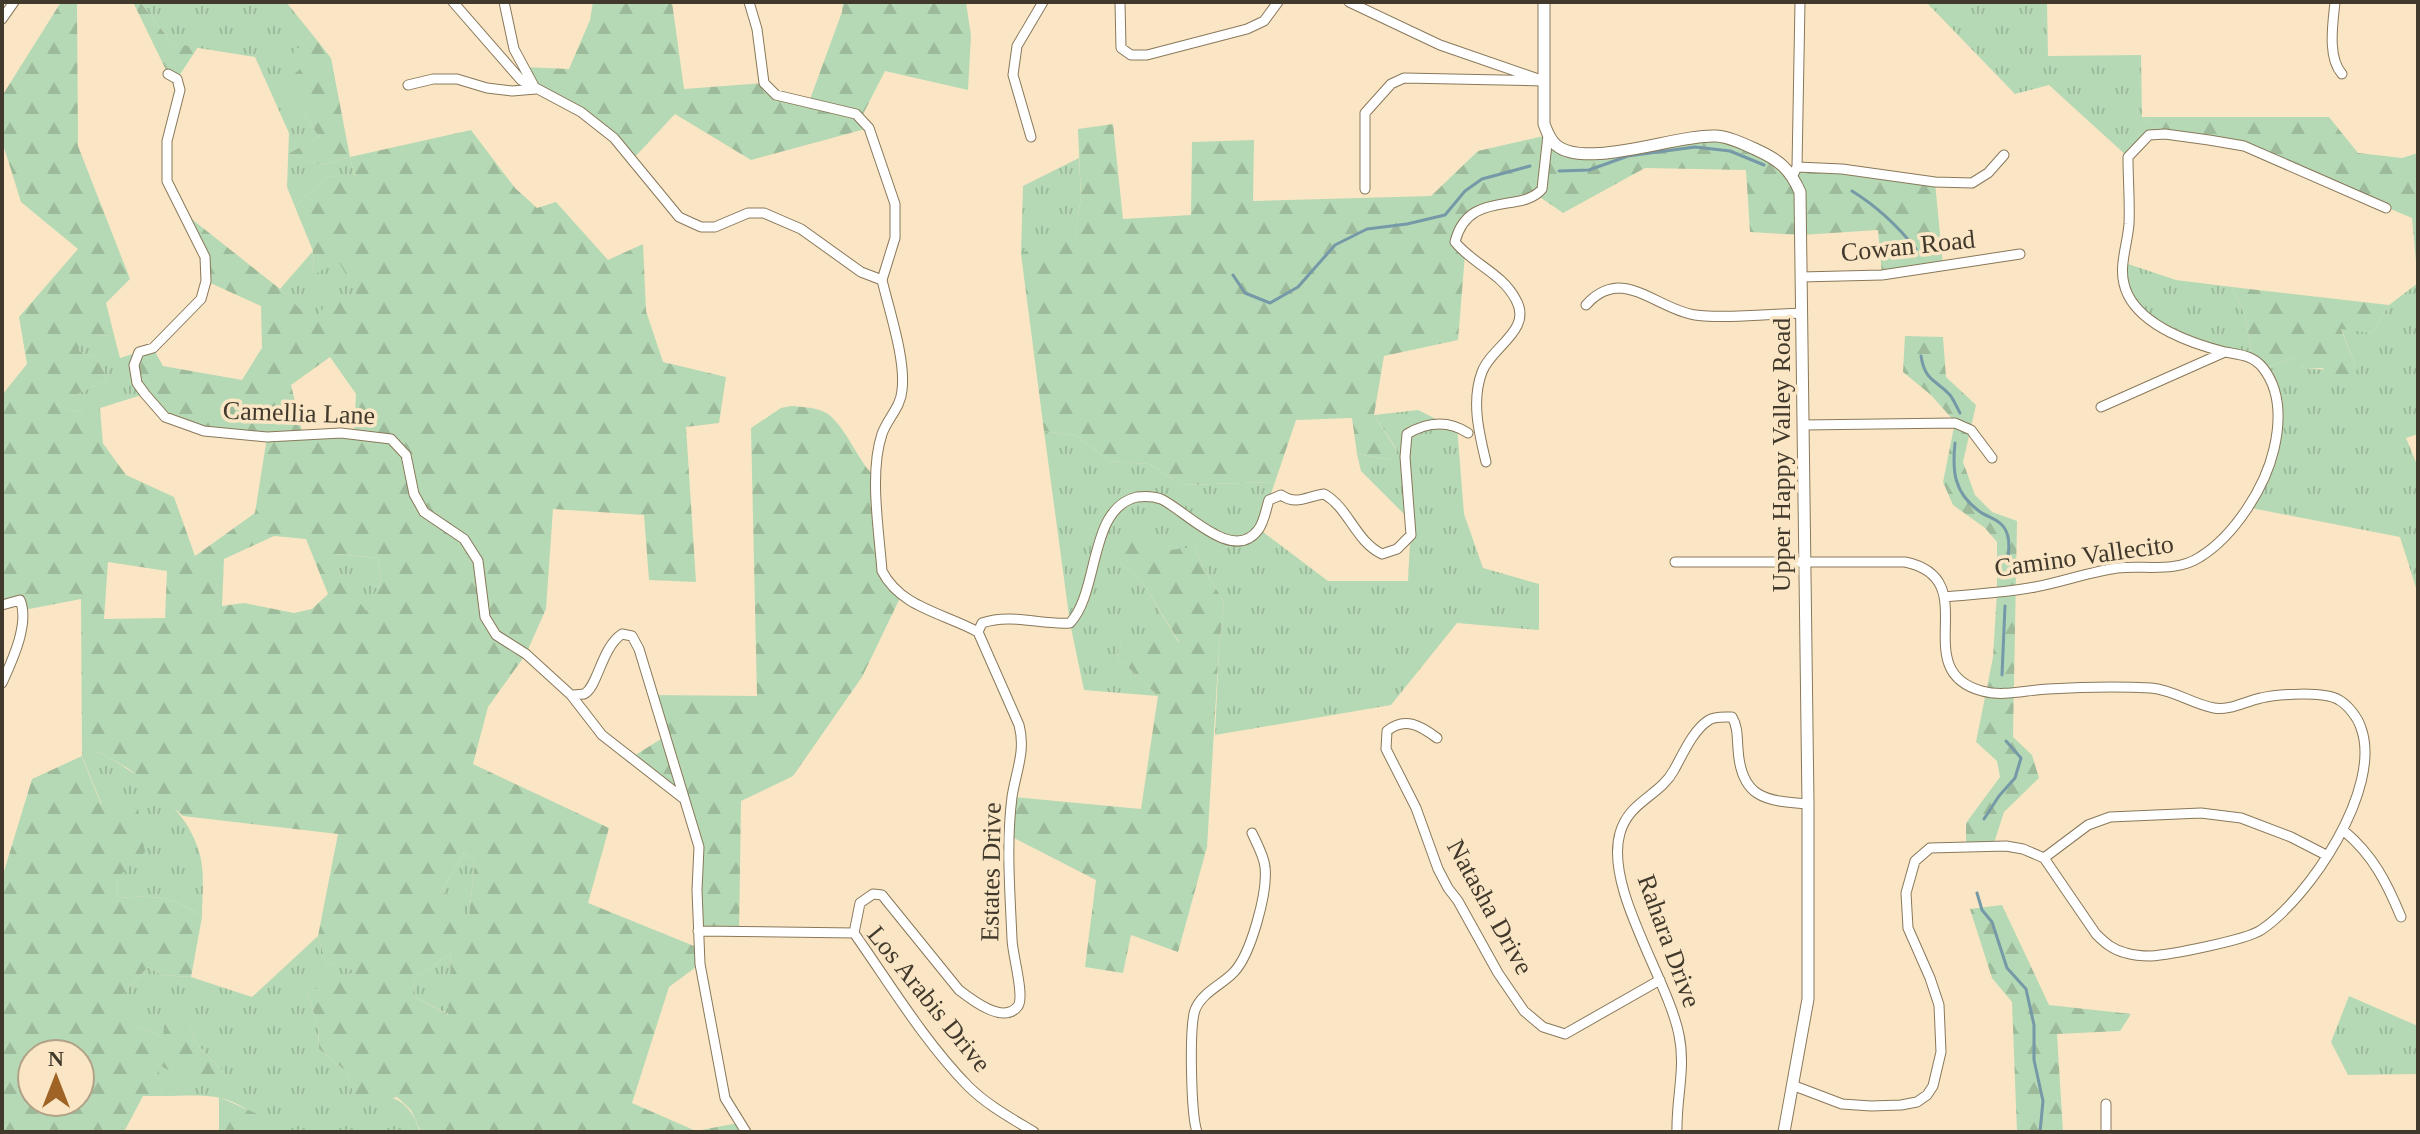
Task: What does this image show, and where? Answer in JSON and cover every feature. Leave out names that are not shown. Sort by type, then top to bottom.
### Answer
[{"type":"street","points":[[2,19],[14,2]]},
{"type":"street","points":[[453,2],[521,80],[581,112],[614,138],[679,217],[689,223],[715,227],[748,213],[764,213],[801,229],[861,272],[882,280]]},
{"type":"street","points":[[504,2],[514,49],[536,89]]},
{"type":"street","points":[[749,2],[757,29],[764,83],[776,95],[856,114],[869,128],[895,204],[895,238],[882,280],[902,371],[902,391],[897,407],[882,432],[875,464],[882,571],[888,583],[901,596],[978,632],[982,623],[999,617],[1070,623],[1078,615],[1085,596],[1108,517],[1120,504],[1151,496],[1163,500],[1202,528],[1228,540],[1247,539],[1259,529],[1269,500],[1281,495],[1290,501],[1305,500],[1324,494],[1333,499],[1370,548],[1382,554],[1397,549],[1411,535],[1405,457],[1407,434],[1419,427],[1444,423],[1468,433]]},
{"type":"street","points":[[1031,137],[1013,75],[1017,46],[1043,2]]},
{"type":"street","points":[[1120,2],[1121,48],[1131,55],[1147,55],[1247,29],[1264,21],[1278,2]]},
{"type":"street","points":[[1349,2],[1440,45],[1544,81]]},
{"type":"street","points":[[1544,2],[1544,124],[1558,147],[1574,153],[1600,154],[1683,139],[1727,138],[1773,158],[1795,172],[1842,169],[1935,182],[1972,183],[1988,173],[2004,155]]},
{"type":"street","points":[[1795,172],[1800,2]]},
{"type":"street","points":[[2335,2],[2334,49],[2342,74]]},
{"type":"street","name":"Camellia Lane","points":[[168,74],[177,79],[180,90],[167,141],[167,181],[205,257],[206,281],[201,299],[153,348],[139,352],[134,365],[137,383],[165,417],[204,431],[267,437],[341,433],[391,439],[406,455],[414,494],[424,512],[464,539],[478,561],[485,617],[496,635],[526,654],[571,695]]},
{"type":"street","points":[[1365,189],[1365,113],[1391,84],[1404,78],[1544,81]]},
{"type":"street","points":[[408,85],[433,79],[457,79],[487,88],[512,91],[536,89]]},
{"type":"street","name":"Camino Vallecito","points":[[1944,597],[2034,587],[2120,568],[2181,566],[2199,559],[2220,543],[2246,507],[2270,465],[2277,433],[2277,401],[2264,369],[2253,358],[2184,338],[2160,326],[2142,313],[2124,284],[2122,262],[2129,226],[2128,157],[2149,135],[2165,134],[2244,146],[2386,208]]},
{"type":"street","points":[[1486,462],[1476,421],[1481,373],[1488,358],[1516,328],[1521,318],[1519,303],[1496,273],[1465,254],[1455,242],[1462,221],[1472,214],[1500,203],[1537,195],[1542,189],[1548,135]]},
{"type":"street","name":"Upper Happy Valley Road","points":[[1784,1132],[1808,999],[1802,313],[1800,192],[1795,172]]},
{"type":"street","name":"Cowan Road","points":[[1801,277],[1882,275],[2020,254]]},
{"type":"street","points":[[1586,305],[1595,295],[1617,288],[1632,290],[1667,308],[1696,315],[1802,313]]},
{"type":"street","points":[[2101,407],[2225,352]]},
{"type":"street","points":[[1803,425],[1955,423],[1971,430],[1992,458]]},
{"type":"street","points":[[1675,562],[1905,562],[1922,566],[1935,576],[1943,588],[1948,666],[1956,678],[1984,692],[2150,688],[2169,690],[2215,708],[2285,695],[2319,696],[2338,699],[2361,728],[2365,748],[2363,777],[2344,831],[2314,875],[2268,925],[2238,940],[2149,956],[2125,953],[2106,945],[2044,858],[2023,849],[1966,845],[1930,848],[1915,861],[1906,893],[1908,928],[1930,978],[1941,1024],[1941,1052],[1933,1086],[1917,1102],[1901,1105],[1842,1104],[1792,1085]]},
{"type":"street","points":[[2,605],[20,600],[24,610],[17,651],[2,683]]},
{"type":"street","name":"Estates Drive","points":[[854,933],[860,903],[873,894],[882,895],[959,990],[974,1002],[997,1012],[1009,1012],[1017,1008],[1021,999],[1012,956],[1008,860],[1012,797],[1023,754],[1023,740],[1003,685],[978,632]]},
{"type":"street","points":[[571,695],[584,694],[592,686],[612,641],[622,634],[632,636],[639,649],[699,847],[700,964],[725,1098],[746,1132]]},
{"type":"street","points":[[571,695],[602,735],[684,799]]},
{"type":"street","name":"Rahara Drive","points":[[1677,1132],[1682,1074],[1680,1037],[1629,906],[1617,850],[1620,834],[1629,812],[1671,776],[1702,727],[1708,720],[1718,717],[1732,717],[1736,724],[1741,771],[1747,785],[1761,798],[1808,804]]},
{"type":"street","name":"Natasha Drive","points":[[1437,738],[1420,726],[1409,722],[1396,723],[1387,731],[1386,749],[1416,808],[1448,888],[1524,1011],[1543,1027],[1565,1034],[1660,980]]},
{"type":"street","points":[[2044,858],[2088,825],[2110,817],[2201,813],[2241,818],[2291,837],[2326,855]]},
{"type":"street","points":[[2344,831],[2370,855],[2385,879],[2401,917]]},
{"type":"street","points":[[1197,1132],[1193,1112],[1192,1033],[1195,1010],[1210,991],[1235,971],[1248,948],[1262,902],[1266,871],[1252,833]]},
{"type":"street","name":"Los Arabis Drive","points":[[698,931],[854,933],[938,1052],[969,1087],[1002,1113],[1034,1132]]},
{"type":"street","points":[[2106,1104],[2106,1132]]},
{"type":"green space","points":[[61,2],[77,2],[78,146],[130,279],[106,303],[114,335],[79,337],[79,351],[97,359],[108,379],[56,405],[80,412],[126,475],[174,497],[195,556],[255,513],[267,437],[204,431],[165,417],[137,383],[139,352],[153,348],[163,366],[242,380],[262,348],[261,306],[206,281],[205,257],[179,209],[280,289],[312,321],[332,298],[362,304],[338,260],[314,275],[313,251],[295,207],[327,176],[355,177],[350,157],[471,130],[515,188],[537,208],[556,202],[608,260],[643,244],[646,311],[663,362],[726,377],[719,423],[686,427],[696,582],[649,580],[644,515],[553,509],[546,609],[526,654],[488,707],[473,764],[609,828],[588,903],[699,948],[700,964],[669,987],[632,1103],[696,1131],[738,1123],[746,1132],[420,1130],[411,1110],[397,1097],[364,1104],[353,1091],[347,1072],[319,1049],[318,1025],[307,993],[356,971],[326,963],[318,936],[338,834],[183,816],[129,769],[99,752],[82,757],[101,804],[137,802],[145,852],[117,878],[118,898],[162,898],[202,917],[191,977],[162,975],[148,967],[124,993],[138,1006],[131,1023],[163,1038],[164,1025],[186,1014],[196,1043],[226,1075],[212,1089],[197,1077],[179,1077],[158,1064],[162,1096],[143,1096],[124,1132],[2,1132],[2,878],[32,779],[82,756],[81,599],[24,610],[20,600],[2,605],[2,395],[27,364],[19,317],[78,249],[21,202],[2,141],[2,96]],"holes":[[[330,357],[356,394],[354,434],[303,435],[291,385]],[[274,536],[306,539],[328,594],[312,609],[294,613],[244,603],[222,606],[224,559]],[[337,554],[378,558],[381,581],[366,611],[339,572]],[[108,562],[167,571],[165,618],[104,619]],[[464,852],[475,862],[469,916],[442,891]],[[451,953],[448,1015],[413,996],[414,979]]]},
{"type":"green space","points":[[133,2],[140,2],[173,44],[198,47],[177,79],[168,74]]},
{"type":"green space","points":[[140,2],[286,2],[312,34],[294,53],[305,65],[300,108],[319,137],[289,154],[322,165],[350,157],[355,178],[327,176],[295,207],[287,187],[289,133],[255,57],[173,44]]},
{"type":"green space","points":[[593,2],[672,2],[684,89],[764,83],[776,95],[809,102],[843,2],[966,2],[971,36],[968,90],[885,71],[861,118],[869,128],[751,160],[675,114],[632,160],[614,138],[535,88],[522,67],[569,69],[590,20]]},
{"type":"green space","points":[[1926,2],[2047,2],[2048,56],[2141,55],[2142,117],[2165,134],[2149,136],[2128,157],[2049,85],[2015,94]]},
{"type":"green space","points":[[312,34],[331,58],[350,157],[322,165],[288,154],[319,137],[286,81],[305,65],[293,53]]},
{"type":"green space","points":[[2142,117],[2329,117],[2358,153],[2402,158],[2418,153],[2418,283],[2412,218],[2244,147],[2165,134]]},
{"type":"green space","points":[[1113,124],[1123,219],[1191,215],[1192,142],[1254,140],[1253,201],[1431,196],[1478,151],[1548,135],[1574,153],[1714,136],[1797,167],[1935,182],[1943,266],[1882,275],[1878,230],[1801,235],[1750,232],[1746,170],[1645,168],[1563,213],[1537,195],[1472,214],[1457,235],[1465,254],[1458,340],[1384,356],[1374,415],[1397,451],[1389,460],[1357,454],[1352,418],[1296,420],[1275,482],[1182,485],[1149,464],[1109,461],[1077,436],[1044,431],[1021,254],[1054,234],[1074,243],[1081,197],[1078,129]]},
{"type":"green space","points":[[1079,158],[1081,197],[1074,244],[1021,254],[1023,186]]},
{"type":"green space","points":[[313,251],[314,274],[338,259],[363,305],[312,322],[280,289]]},
{"type":"green space","points":[[2122,262],[2176,280],[2232,287],[2245,316],[2253,358],[2160,326],[2130,298]]},
{"type":"green space","points":[[2418,283],[2418,434],[2406,438],[2418,467],[2418,594],[2400,537],[2246,507],[2270,465],[2277,401],[2264,369],[2291,358],[2306,369],[2357,370],[2341,328],[2372,333],[2389,305]]},
{"type":"green space","points":[[2232,287],[2389,305],[2372,333],[2341,329],[2357,370],[2344,382],[2322,368],[2306,369],[2291,358],[2264,369],[2253,358],[2245,316]]},
{"type":"green space","points":[[114,335],[120,358],[139,352],[145,394],[100,408],[103,445],[80,412],[55,405],[108,379],[97,359],[79,351],[79,336]]},
{"type":"green space","points":[[1905,336],[1943,337],[1946,377],[1976,405],[1963,462],[1975,495],[1992,512],[2017,521],[2013,737],[2032,755],[2039,778],[2004,812],[1993,846],[1966,845],[1966,823],[2000,777],[1997,761],[1976,742],[1993,657],[1997,542],[1985,528],[1953,505],[1943,482],[1955,422],[1931,395],[1903,372]]},
{"type":"green space","points":[[791,406],[828,414],[877,479],[882,571],[901,596],[862,677],[793,776],[741,801],[739,931],[698,931],[699,847],[684,799],[626,761],[664,737],[652,695],[757,696],[751,428],[781,408]]},
{"type":"green space","points":[[1418,410],[1457,426],[1464,514],[1483,568],[1539,584],[1539,630],[1457,623],[1391,705],[1215,735],[1224,602],[1194,547],[1120,562],[1145,586],[1179,643],[1123,635],[1117,657],[1158,696],[1084,690],[1070,623],[1044,431],[1077,436],[1109,461],[1149,464],[1182,485],[1275,482],[1259,529],[1328,581],[1408,581],[1411,521],[1361,471],[1357,454],[1389,460],[1397,450],[1374,415]]},
{"type":"green space","points":[[1135,522],[1163,551],[1194,547],[1224,602],[1207,847],[1178,952],[1131,935],[1123,973],[1085,967],[1096,880],[1010,836],[1012,797],[1141,809],[1158,696],[1117,657],[1123,634],[1179,642],[1145,586],[1120,562]]},
{"type":"green space","points":[[336,554],[378,558],[381,581],[366,612],[339,572]]},
{"type":"green space","points":[[99,752],[146,782],[174,807],[185,822],[202,862],[202,917],[162,898],[118,898],[117,878],[137,803],[102,805],[82,756]]},
{"type":"green space","points":[[464,852],[475,862],[469,917],[442,891]]},
{"type":"green space","points":[[2002,905],[2049,1005],[2131,1014],[2120,1031],[2057,1034],[2063,1132],[2017,1132],[2012,1002],[1992,978],[1970,909]]},
{"type":"green space","points":[[318,936],[326,963],[358,971],[307,993],[318,1025],[319,1049],[347,1072],[353,1090],[386,1096],[403,1104],[420,1132],[269,1132],[269,1119],[227,1100],[207,1096],[162,1096],[157,1063],[179,1077],[226,1075],[196,1043],[186,1015],[163,1038],[131,1023],[124,993],[148,967],[162,975],[191,977],[252,997]]},
{"type":"green space","points":[[451,953],[449,1015],[413,996],[414,979]]},
{"type":"green space","points":[[2349,996],[2418,1026],[2418,1074],[2348,1075],[2331,1042]]},
{"type":"green space","points":[[219,1097],[269,1119],[269,1132],[219,1132]]},
{"type":"waterway","points":[[1559,171],[1589,170],[1628,156],[1695,147],[1730,151],[1764,165]]},
{"type":"waterway","points":[[1233,275],[1245,293],[1270,303],[1298,287],[1335,245],[1367,229],[1445,215],[1465,191],[1482,179],[1530,166]]},
{"type":"waterway","points":[[1852,191],[1887,217],[1916,249]]},
{"type":"waterway","points":[[1921,356],[1928,375],[1950,395],[1960,413]]},
{"type":"waterway","points":[[1955,443],[1956,481],[1971,504],[2004,528],[2009,541],[2008,560]]},
{"type":"waterway","points":[[2002,675],[2005,606]]},
{"type":"waterway","points":[[1984,819],[2015,778],[2021,758],[2006,741]]},
{"type":"waterway","points":[[1977,893],[1982,910],[1992,922],[2007,968],[2026,989],[2034,1025],[2034,1060],[2043,1101],[2040,1132]]}]
